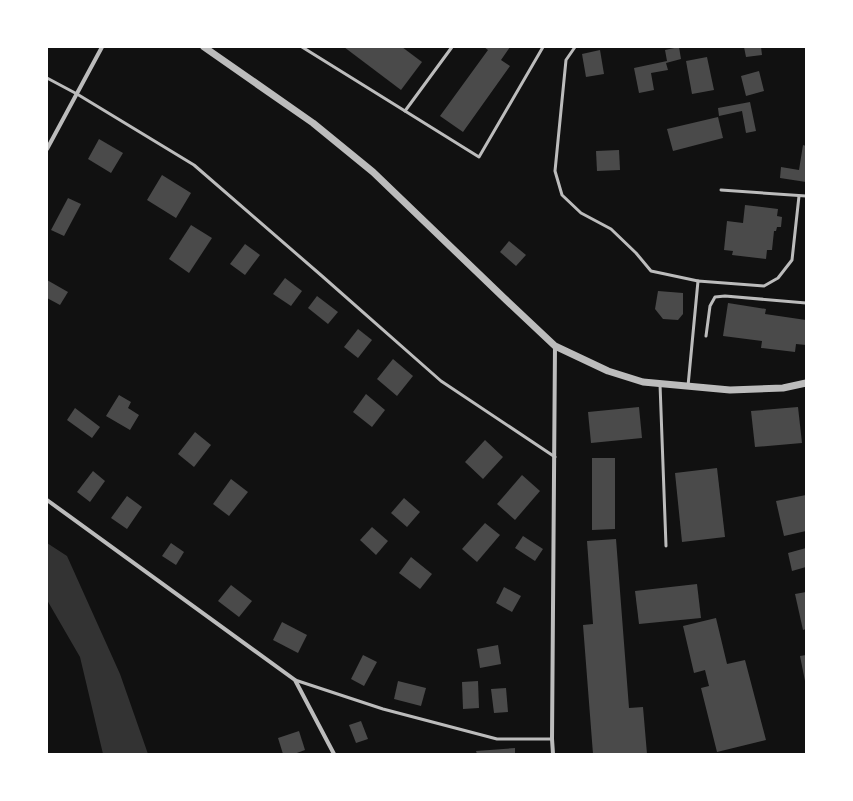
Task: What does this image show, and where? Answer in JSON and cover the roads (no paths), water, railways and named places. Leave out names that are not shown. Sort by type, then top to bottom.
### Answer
[{"type":"street","points":[[47,148],[102,47]]},
{"type":"street","points":[[204,47],[313,123],[373,172],[555,346],[608,371],[643,382],[730,390],[783,388],[806,383]]},
{"type":"street","points":[[553,754],[555,346]]},
{"type":"street","points":[[47,500],[296,680],[334,754]]},
{"type":"lane","points":[[302,47],[479,157],[543,47]]},
{"type":"lane","points":[[405,111],[452,47]]},
{"type":"lane","points":[[576,47],[566,60],[555,171],[562,195],[581,213],[611,229],[636,253],[651,271],[698,281],[764,286],[778,278],[792,260],[799,196]]},
{"type":"lane","points":[[47,78],[77,94],[194,166],[328,281],[441,381],[555,457]]},
{"type":"lane","points":[[721,190],[806,196]]},
{"type":"lane","points":[[688,386],[698,281]]},
{"type":"lane","points":[[706,336],[710,306],[715,297],[725,296],[806,303]]},
{"type":"lane","points":[[660,383],[666,546]]},
{"type":"lane","points":[[296,680],[383,709],[497,739],[552,739]]}]
